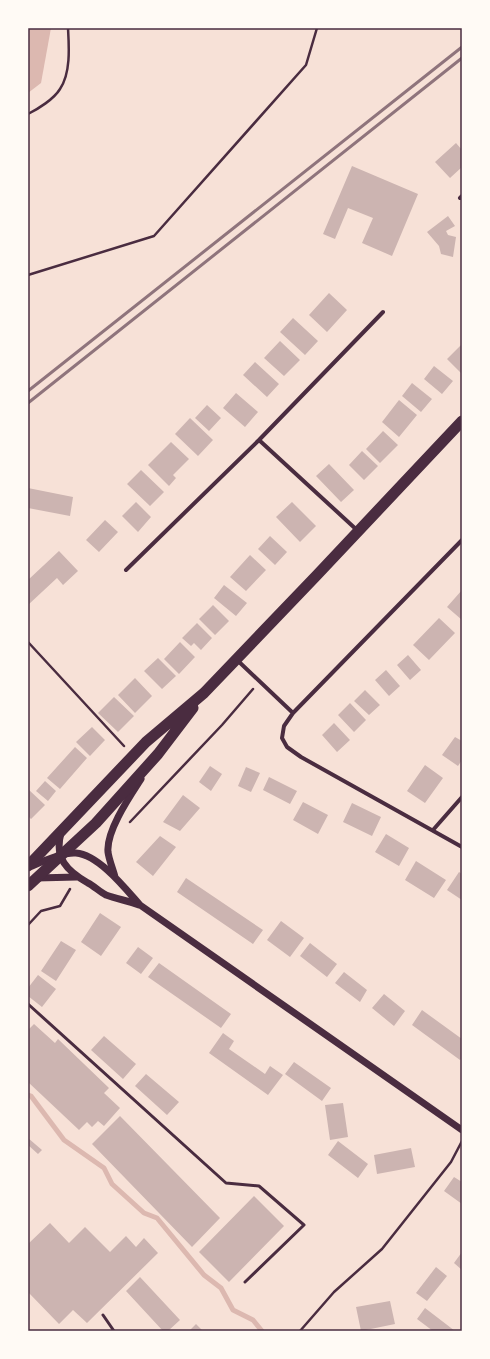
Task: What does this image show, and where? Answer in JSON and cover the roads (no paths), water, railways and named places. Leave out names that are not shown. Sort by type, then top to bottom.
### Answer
[{"type":"highway","points":[[28,886],[96,823],[158,754],[204,693],[358,532],[462,420]]},
{"type":"highway","points":[[28,867],[146,742],[204,693]]},
{"type":"street","points":[[126,570],[259,440],[383,312]]},
{"type":"street","points":[[259,440],[358,532]]},
{"type":"street","points":[[462,540],[293,713],[284,726],[282,738],[287,747],[301,757],[462,846]]},
{"type":"street","points":[[236,659],[293,713]]},
{"type":"street","points":[[115,877],[108,852],[110,838],[128,799],[158,754]]},
{"type":"street","points":[[433,830],[462,797]]},
{"type":"street","points":[[62,830],[58,844],[65,866],[77,877],[106,895],[140,905]]},
{"type":"street","points":[[28,867],[42,861],[76,853],[89,856],[115,877],[140,905],[462,1130]]},
{"type":"street","points":[[36,878],[77,877]]},
{"type":"lane","points":[[28,1004],[226,1183],[259,1186],[304,1224],[245,1282]]},
{"type":"lane","points":[[103,1315],[114,1331]]},
{"type":"waterway","points":[[28,1095],[31,1096],[64,1140],[104,1168],[112,1184],[144,1213],[157,1218],[204,1275],[221,1288],[233,1310],[253,1320],[262,1331]]},
{"type":"railway","points":[[28,391],[462,47]]},
{"type":"railway","points":[[28,403],[462,58]]}]
